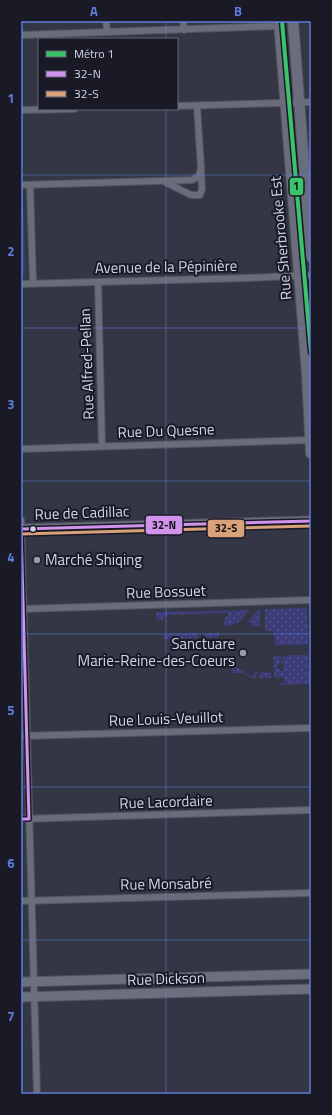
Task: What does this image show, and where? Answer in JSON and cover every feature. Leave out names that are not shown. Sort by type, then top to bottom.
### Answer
[{"type":"main road","name":"Rue Sherbrooke Est","points":[[293,21],[311,257]]},
{"type":"main road","name":"Rue Sherbrooke Est","points":[[279,24],[311,453]]},
{"type":"main road","name":"Rue de Cadillac","points":[[21,529],[311,521]]},
{"type":"main road","name":"Rue Dickson","points":[[21,982],[311,974]]},
{"type":"main road","name":"Rue Dickson","points":[[21,997],[311,989]]},
{"type":"street","points":[[106,21],[107,32]]},
{"type":"street","points":[[183,21],[184,30]]},
{"type":"street","points":[[21,35],[184,30],[279,24]]},
{"type":"street","points":[[178,106],[311,102]]},
{"type":"street","points":[[164,182],[191,195],[200,195],[202,189],[197,106]]},
{"type":"street","points":[[21,110],[38,110]]},
{"type":"street","points":[[21,186],[192,180],[199,176],[201,168]]},
{"type":"street","points":[[30,185],[32,283]]},
{"type":"street","name":"Avenue de la Pépinière","points":[[21,284],[311,275]]},
{"type":"street","name":"Rue Alfred-Pellan","points":[[98,282],[102,446]]},
{"type":"street","name":"Rue Du Quesne","points":[[21,449],[311,440]]},
{"type":"street","points":[[21,520],[24,736],[29,819],[37,1094]]},
{"type":"street","name":"Rue Bossuet","points":[[22,609],[311,600]]},
{"type":"street","name":"Rue Louis-Veuillot","points":[[24,736],[311,728]]},
{"type":"street","name":"Rue Lacordaire","points":[[21,819],[311,810]]},
{"type":"street","name":"Rue Monsabré","points":[[21,901],[311,893]]},
{"type":"shaded area","points":[[21,196],[23,196],[25,275],[22,275]]},
{"type":"shaded area","points":[[305,608],[307,612],[308,645],[276,646],[273,631],[265,631],[265,609]]},
{"type":"shaded area","points":[[260,609],[260,626],[254,626],[248,621]]},
{"type":"shaded area","points":[[249,610],[242,619],[231,626],[224,624],[224,620],[229,614],[228,613],[167,615],[160,621],[156,619],[156,612]]},
{"type":"shaded area","points":[[198,633],[198,638],[164,639],[164,635],[166,634]]},
{"type":"shaded area","points":[[204,633],[219,633],[219,637],[205,638]]},
{"type":"shaded area","points":[[308,655],[310,684],[279,685],[279,683],[285,683],[284,677],[274,678],[274,656],[282,656],[277,668],[281,671],[284,670],[282,668],[284,666],[280,663],[284,656]]},
{"type":"shaded area","points":[[232,668],[238,668],[252,677],[256,670],[258,671],[255,678],[251,678],[243,673],[232,673]]},
{"type":"shaded area","points":[[260,673],[271,673],[271,678],[258,678]]},
{"type":"metro line","name":"1","points":[[282,21],[311,352]]},
{"type":"transit line","name":"32-N","points":[[21,819],[29,819],[21,529],[311,521]]},
{"type":"transit line","name":"32-S","points":[[21,534],[311,526]]},
{"type":"place","name":"Marché Shiqing","points":[[37,560]]},
{"type":"place","name":"Sanctuare Marie-Reine-des-Coeurs","points":[[243,653]]}]
